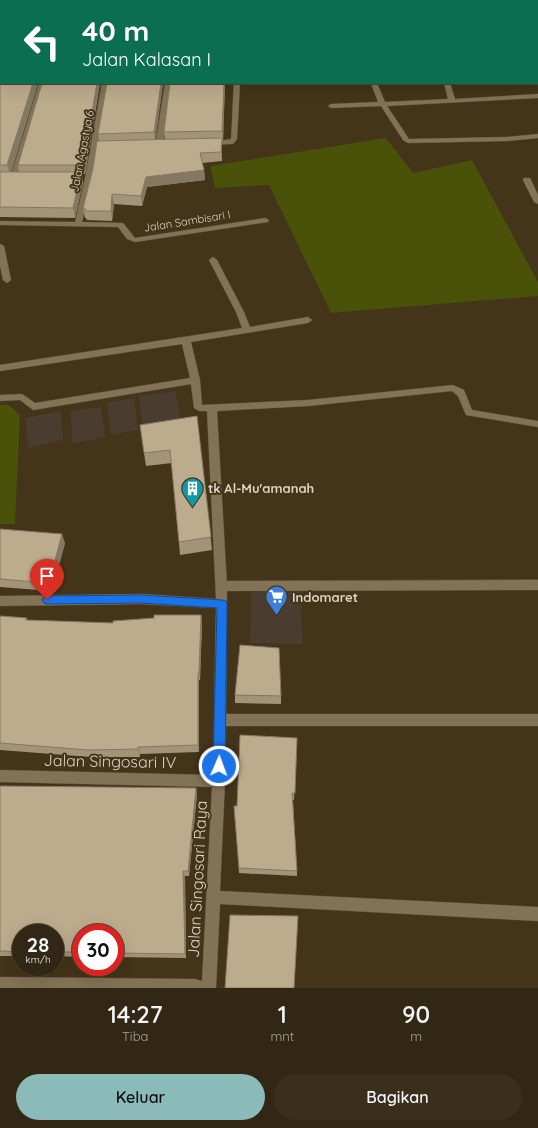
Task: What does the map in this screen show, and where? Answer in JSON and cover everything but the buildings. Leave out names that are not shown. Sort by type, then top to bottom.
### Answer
[{"type":"street","points":[[14,178],[42,84]]},
{"type":"street","name":"Jalan Agastya 6","points":[[78,224],[85,178],[97,146],[105,84]]},
{"type":"street","points":[[158,146],[168,84]]},
{"type":"street","points":[[199,145],[226,144],[232,142],[234,139],[237,84]]},
{"type":"street","points":[[374,84],[382,103],[405,139],[412,142],[538,136]]},
{"type":"street","points":[[447,84],[452,101]]},
{"type":"street","points":[[331,106],[538,96]]},
{"type":"street","points":[[527,180],[538,202]]},
{"type":"street","name":"Jalan Sambisari I","points":[[0,223],[120,225],[125,228],[127,236],[130,239],[135,240],[265,220]]},
{"type":"street","points":[[0,246],[7,280]]},
{"type":"street","points":[[212,260],[240,312],[247,330]]},
{"type":"street","points":[[0,368],[308,320]]},
{"type":"street","points":[[186,340],[195,380],[197,406],[200,408],[308,404],[453,388],[462,393],[466,410],[469,412],[538,424]]},
{"type":"street","points":[[0,398],[22,397],[32,407],[195,380]]},
{"type":"street","name":"Jalan Singosari Raya","points":[[209,988],[219,781],[222,604],[212,411],[210,408]]},
{"type":"street","points":[[222,586],[538,585]]},
{"type":"street","points":[[0,601],[142,599],[222,604]]},
{"type":"street","points":[[220,720],[538,720]]},
{"type":"street","name":"Jalan Singosari IV","points":[[0,776],[219,781]]},
{"type":"street","points":[[213,897],[538,914]]},
{"type":"street","points":[[0,984],[195,986],[202,988]]},
{"type":"shaded area","points":[[175,391],[182,425],[143,431],[139,396]]},
{"type":"shaded area","points":[[134,398],[138,430],[111,435],[107,403]]},
{"type":"shaded area","points":[[101,407],[105,437],[73,444],[70,411]]},
{"type":"shaded area","points":[[61,411],[63,440],[29,448],[25,418]]},
{"type":"shaded area","name":"Indomaret","points":[[300,591],[303,644],[250,643],[251,592]]},
{"type":"green space","points":[[386,138],[413,173],[472,160],[538,282],[538,296],[331,313],[269,185],[215,188],[210,166]]},
{"type":"green space","points":[[0,405],[9,405],[20,415],[15,524],[0,524]]},
{"type":"place","name":"tk Al-Mu'amanah","points":[[192,508]]},
{"type":"place","name":"Indomaret","points":[[276,616]]},
{"type":"route","points":[[47,600],[142,599],[222,604],[219,766]]}]
